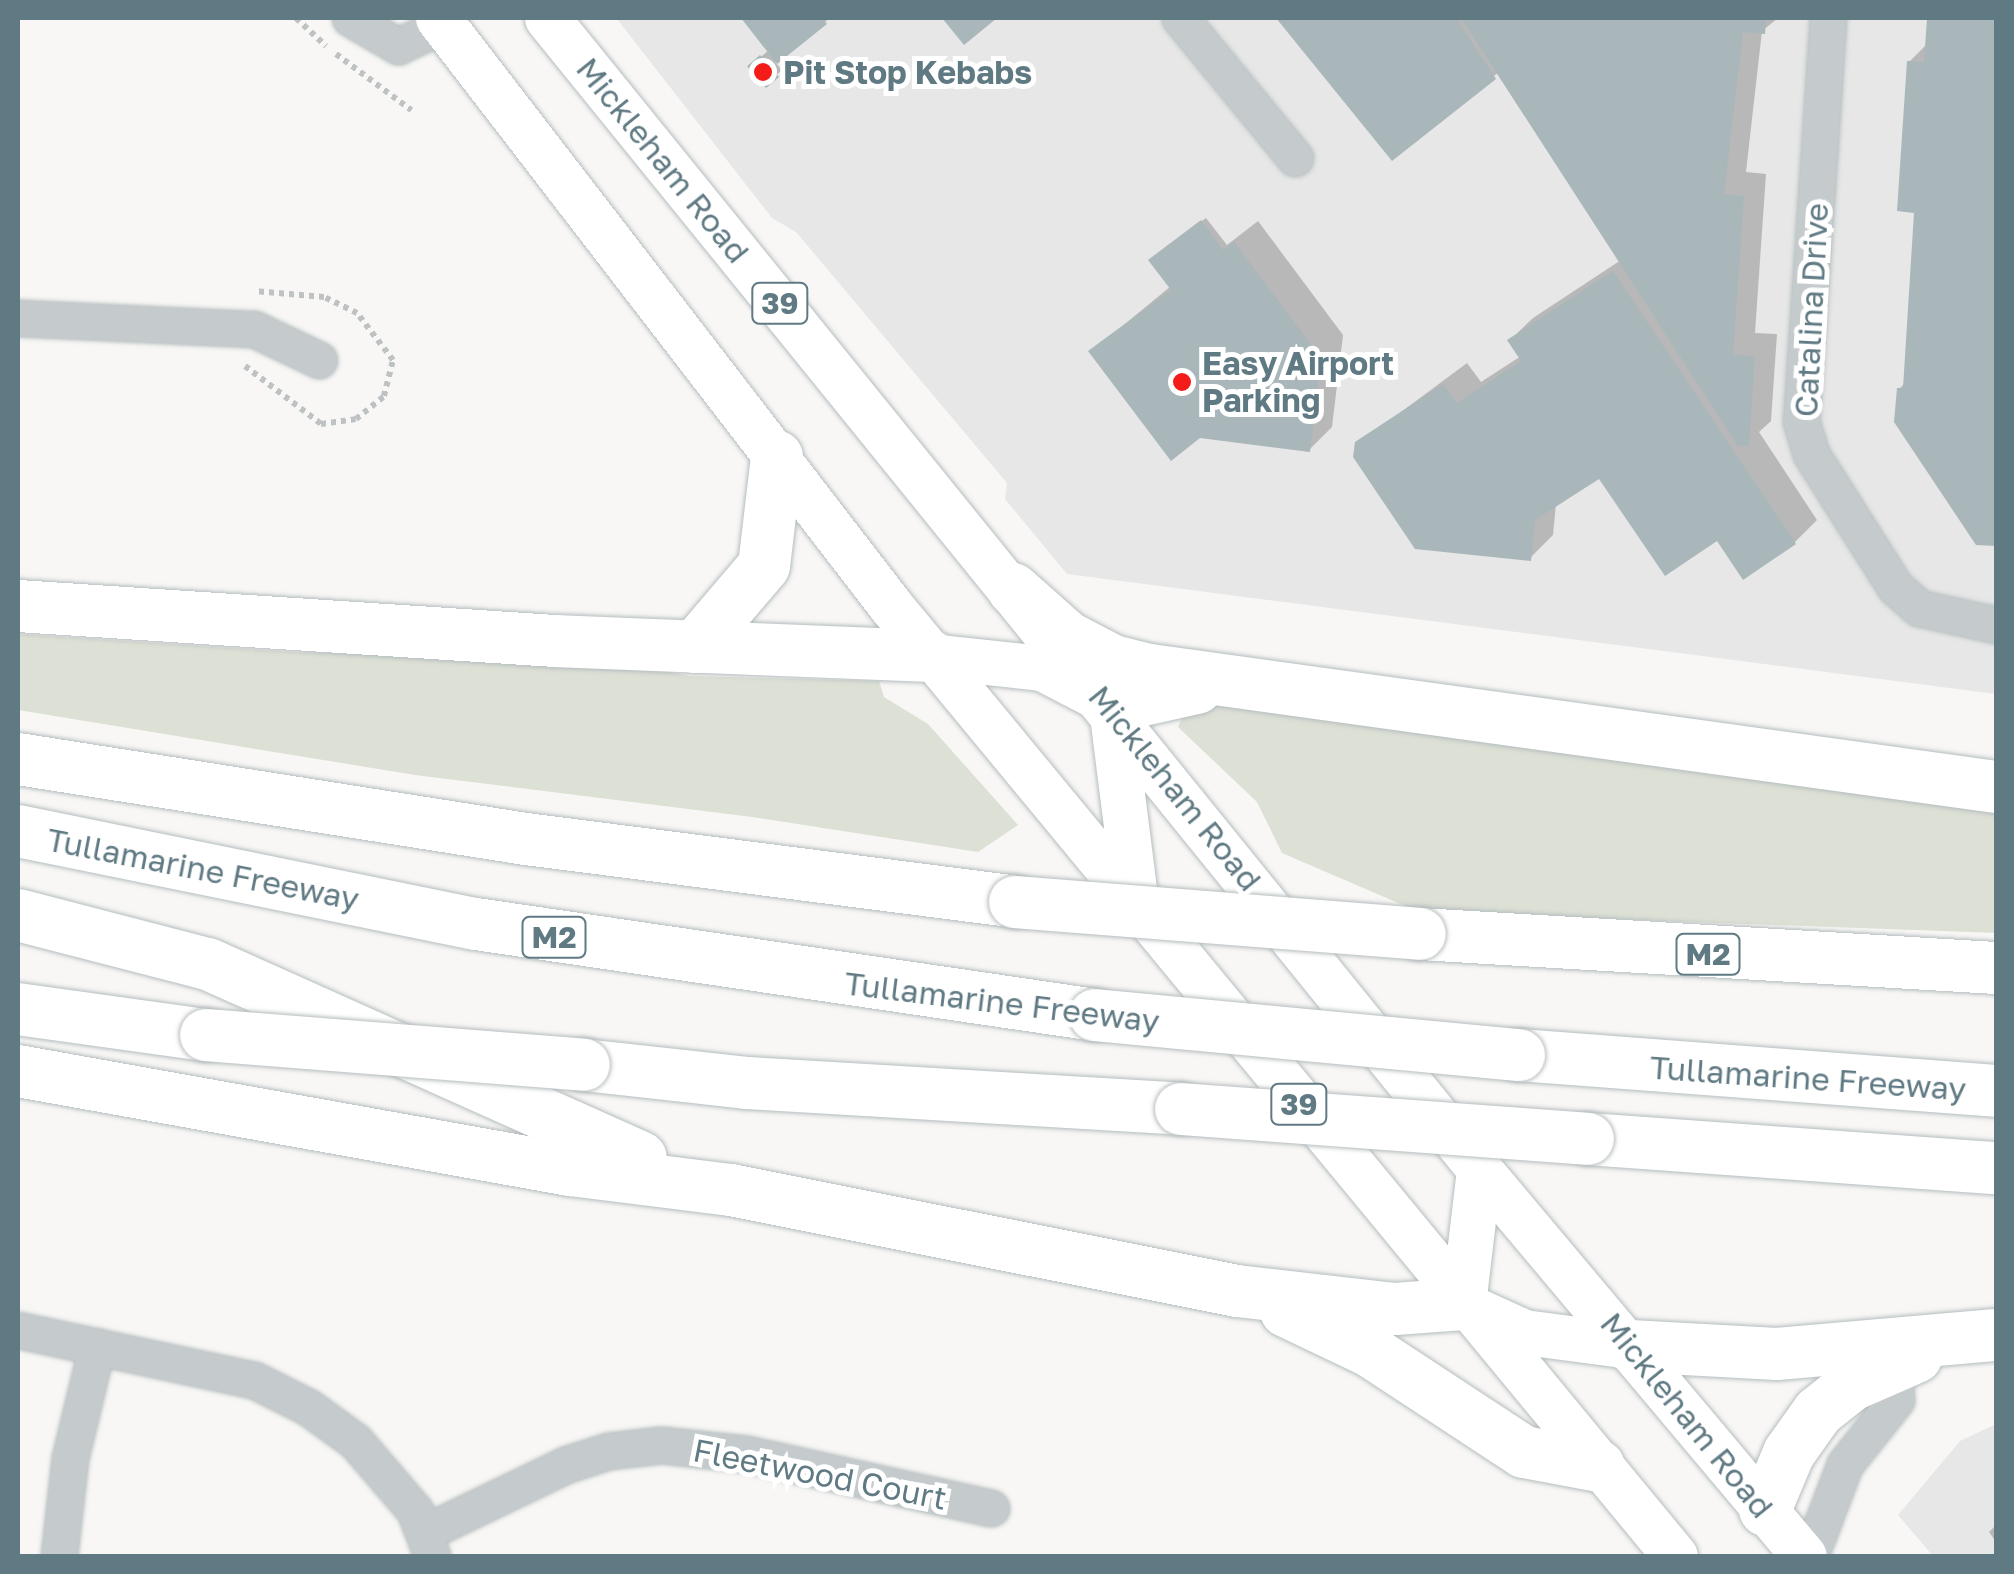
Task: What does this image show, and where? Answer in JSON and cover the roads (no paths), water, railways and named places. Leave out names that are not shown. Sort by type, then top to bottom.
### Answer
[{"type":"highway","points":[[695,647],[764,566],[774,524],[777,457]]},
{"type":"highway","points":[[1013,589],[1067,637],[1113,661],[1996,788]]},
{"type":"highway","points":[[18,606],[695,647],[932,656]]},
{"type":"highway","points":[[1110,706],[1252,683]]},
{"type":"highway","name":"M2","points":[[18,759],[526,840],[1015,902],[1420,934],[1996,968]]},
{"type":"highway","name":"Tullamarine Freeway","points":[[18,831],[476,924],[830,981],[1095,1015],[1519,1056],[1996,1091]]},
{"type":"highway","points":[[18,915],[208,964],[578,1135],[732,1190]]},
{"type":"highway","points":[[18,1009],[206,1034],[748,1082],[1996,1168]]},
{"type":"highway","points":[[18,1072],[570,1170],[732,1190],[1237,1291],[1396,1309],[1463,1304]]},
{"type":"highway","points":[[1237,1291],[1370,1351],[1524,1452],[1598,1466]]},
{"type":"highway","points":[[1630,1346],[1777,1354],[1996,1336]]},
{"type":"highway","points":[[1765,1510],[1806,1425],[1852,1385],[1942,1340]]},
{"type":"main road","name":"Mickleham Road","points":[[547,18],[1110,706],[1478,1168],[1807,1556]]},
{"type":"main road","name":"39","points":[[445,20],[932,656],[1674,1556]]},
{"type":"main road","points":[[932,656],[1042,668],[1110,706],[1136,904]]},
{"type":"main road","points":[[1478,1168],[1463,1304],[1524,1332],[1630,1346]]},
{"type":"street","points":[[350,18],[398,46],[445,20]]},
{"type":"street","points":[[1180,18],[1294,158]]},
{"type":"street","name":"Catalina Drive","points":[[1828,18],[1801,421],[1811,454],[1895,587],[1919,608],[1996,625]]},
{"type":"street","points":[[18,318],[254,329],[319,360]]},
{"type":"street","points":[[18,1330],[254,1380],[308,1407],[355,1440],[429,1544]]},
{"type":"street","points":[[59,1556],[70,1458],[97,1346]]},
{"type":"street","points":[[1807,1556],[1845,1464],[1896,1400],[1894,1366]]},
{"type":"street","name":"Fleetwood Court","points":[[429,1544],[565,1465],[608,1450],[662,1445],[766,1458],[991,1508]]},
{"type":"place","name":"Pit Stop Kebabs","points":[[763,72]]},
{"type":"place","name":"Easy Airport Parking","points":[[1182,382]]}]
